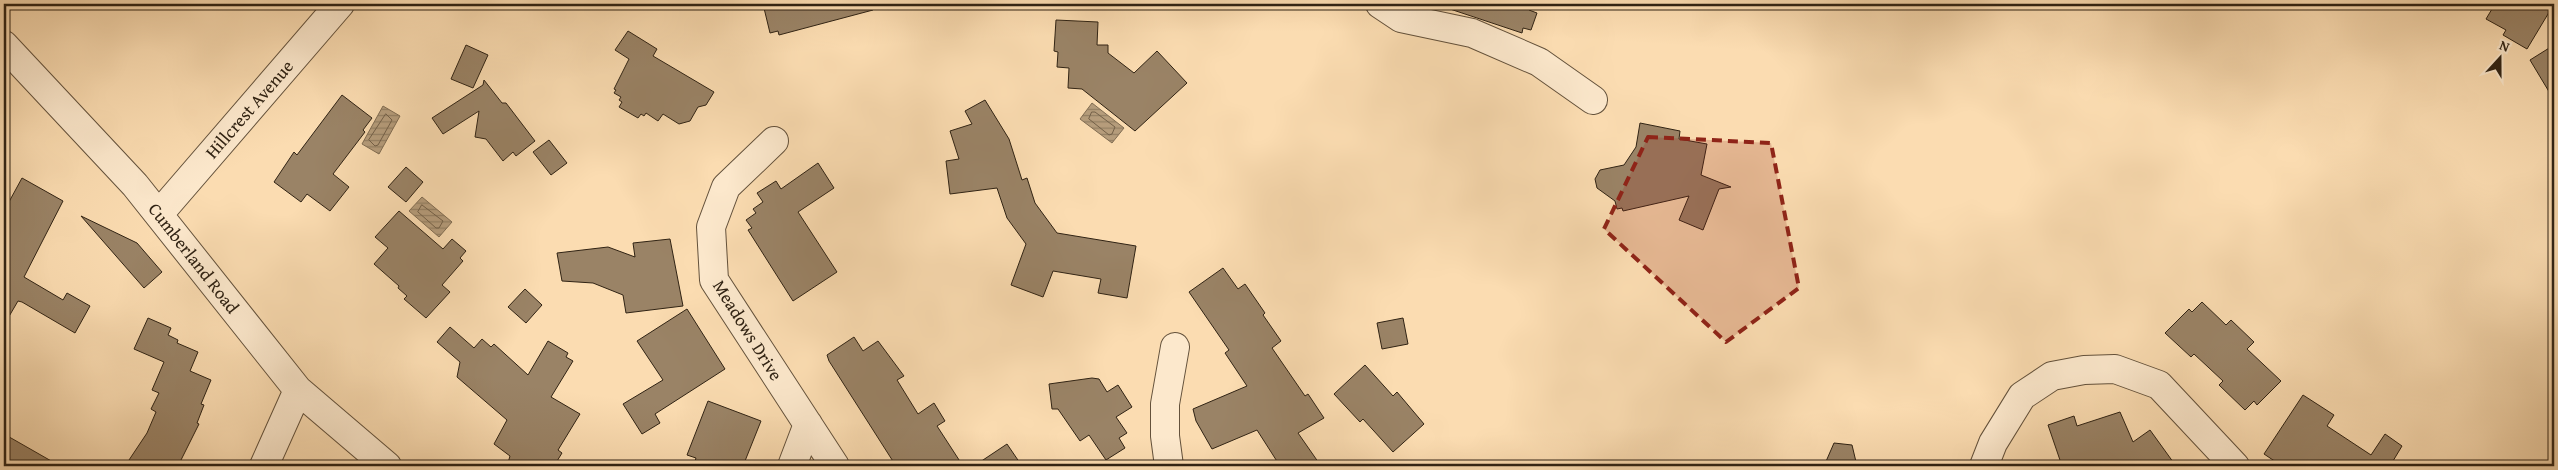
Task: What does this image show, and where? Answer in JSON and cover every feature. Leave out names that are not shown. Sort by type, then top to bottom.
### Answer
[{"type":"street","name":"Hillcrest Avenue","points":[[159,214],[340,4]]},
{"type":"street","points":[[1380,4],[1401,18],[1472,33],[1539,62],[1593,100]]},
{"type":"street","name":"Cumberland Road","points":[[4,45],[135,185],[298,390],[387,466]]},
{"type":"street","name":"Meadows Drive","points":[[774,141],[726,187],[711,227],[714,280],[835,466]]},
{"type":"street","points":[[1169,466],[1165,436],[1165,404],[1175,347]]},
{"type":"street","points":[[1984,466],[1993,443],[2022,396],[2052,376],[2084,370],[2114,369],[2160,385],[2235,466]]},
{"type":"street","points":[[264,466],[298,390]]},
{"type":"street","points":[[792,466],[808,424]]},
{"type":"highlighted area","points":[[1648,137],[1771,143],[1799,288],[1726,342],[1604,229]]},
{"type":"water","points":[[1092,103],[1124,128],[1112,143],[1080,119]]},
{"type":"water","points":[[383,106],[400,116],[379,154],[362,144]]},
{"type":"water","points":[[422,197],[452,222],[439,237],[409,211]]},
{"type":"building","points":[[763,4],[872,4],[873,10],[779,35],[778,31],[770,33]]},
{"type":"building","points":[[1447,4],[1531,4],[1529,10],[1537,13],[1531,30],[1523,28],[1522,33],[1447,8]]},
{"type":"building","points":[[2495,4],[2554,4],[2527,49],[2503,35],[2506,30],[2486,19]]},
{"type":"building","points":[[1056,20],[1098,22],[1097,45],[1108,45],[1108,53],[1134,73],[1157,51],[1187,83],[1135,131],[1082,89],[1068,88],[1069,68],[1057,67],[1058,52],[1054,51]]},
{"type":"building","points":[[628,31],[657,49],[653,56],[714,92],[706,105],[698,107],[690,121],[679,124],[663,114],[658,121],[646,113],[644,116],[641,114],[638,118],[619,107],[622,102],[619,100],[621,97],[614,93],[616,90],[614,89],[629,59],[615,50]]},
{"type":"building","points":[[466,45],[488,55],[473,88],[451,79]]},
{"type":"building","points":[[2554,45],[2554,100],[2530,60]]},
{"type":"building","points":[[484,80],[502,103],[506,103],[535,141],[516,156],[513,152],[503,161],[486,139],[475,137],[479,111],[443,134],[432,118],[483,85]]},
{"type":"building","points":[[342,95],[372,118],[363,130],[365,132],[333,174],[349,187],[330,211],[307,194],[301,202],[274,182],[294,152],[297,155]]},
{"type":"building","points":[[985,100],[1009,139],[1022,180],[1027,178],[1035,203],[1057,233],[1136,246],[1127,298],[1098,293],[1101,279],[1053,271],[1043,297],[1011,285],[1026,244],[1007,218],[997,188],[950,194],[946,161],[959,159],[950,131],[972,124],[965,111]]},
{"type":"building","points":[[1640,123],[1680,131],[1679,139],[1707,144],[1701,175],[1731,187],[1719,189],[1703,230],[1679,220],[1689,196],[1623,211],[1622,208],[1617,209],[1615,201],[1597,188],[1595,179],[1600,170],[1624,165],[1636,147]]},
{"type":"building","points":[[549,140],[567,163],[551,175],[533,152]]},
{"type":"building","points":[[818,163],[834,188],[798,212],[837,272],[793,301],[748,230],[752,228],[746,220],[756,213],[753,209],[763,202],[757,193],[776,181],[781,189]]},
{"type":"building","points":[[406,167],[423,182],[406,202],[388,187]]},
{"type":"building","points":[[22,178],[63,201],[24,277],[63,300],[67,293],[90,306],[75,333],[18,301],[4,325],[4,211]]},
{"type":"building","points":[[399,211],[443,249],[452,239],[466,251],[460,258],[463,261],[442,285],[450,292],[426,318],[404,299],[407,296],[398,288],[399,286],[374,264],[388,248],[375,237]]},
{"type":"building","points":[[81,216],[137,243],[162,272],[144,288]]},
{"type":"building","points":[[670,239],[683,306],[626,313],[623,295],[593,283],[562,281],[557,253],[608,247],[635,257],[633,243]]},
{"type":"building","points":[[1223,268],[1238,289],[1245,284],[1265,313],[1263,315],[1281,341],[1272,348],[1305,396],[1308,394],[1324,418],[1298,433],[1321,466],[1280,466],[1257,430],[1212,449],[1196,421],[1193,409],[1247,386],[1225,353],[1229,350],[1189,292]]},
{"type":"building","points":[[525,289],[542,305],[526,323],[508,307]]},
{"type":"building","points":[[2202,302],[2226,325],[2231,320],[2254,342],[2247,349],[2281,381],[2257,405],[2254,401],[2245,410],[2219,385],[2223,381],[2194,354],[2191,357],[2165,333],[2189,309],[2192,312]]},
{"type":"building","points":[[687,309],[725,369],[655,414],[660,423],[642,434],[623,404],[663,380],[637,341]]},
{"type":"building","points":[[148,318],[171,328],[168,335],[178,340],[177,343],[198,352],[190,371],[211,380],[201,404],[204,405],[197,423],[199,424],[178,466],[125,466],[147,433],[156,412],[151,409],[159,393],[152,390],[164,362],[134,349]]},
{"type":"building","points":[[1403,318],[1408,344],[1382,349],[1377,323]]},
{"type":"building","points":[[450,327],[474,348],[482,339],[491,347],[494,344],[528,375],[548,341],[568,353],[566,357],[573,361],[551,397],[580,414],[558,450],[562,453],[554,466],[507,466],[510,456],[494,444],[507,420],[457,377],[460,362],[437,342]]},
{"type":"building","points":[[854,337],[863,351],[878,341],[904,376],[897,380],[918,414],[934,403],[945,421],[937,426],[963,466],[896,466],[827,355]]},
{"type":"building","points":[[1365,365],[1393,396],[1397,392],[1424,424],[1393,452],[1363,419],[1360,422],[1334,394]]},
{"type":"building","points":[[1092,378],[1099,379],[1107,392],[1118,385],[1132,407],[1116,417],[1127,433],[1119,438],[1125,448],[1106,460],[1089,435],[1080,441],[1058,409],[1052,409],[1049,384]]},
{"type":"building","points":[[2303,395],[2334,415],[2327,426],[2371,455],[2385,434],[2402,446],[2390,466],[2282,466],[2264,454]]},
{"type":"building","points":[[708,401],[761,421],[743,466],[693,466],[696,458],[687,455]]},
{"type":"building","points":[[2120,412],[2133,442],[2150,430],[2176,466],[2062,466],[2048,425],[2074,416],[2077,426]]},
{"type":"building","points":[[4,434],[60,466],[4,466]]},
{"type":"building","points":[[1834,443],[1852,445],[1857,466],[1824,466]]},
{"type":"building","points":[[1007,444],[1022,466],[974,466]]}]
